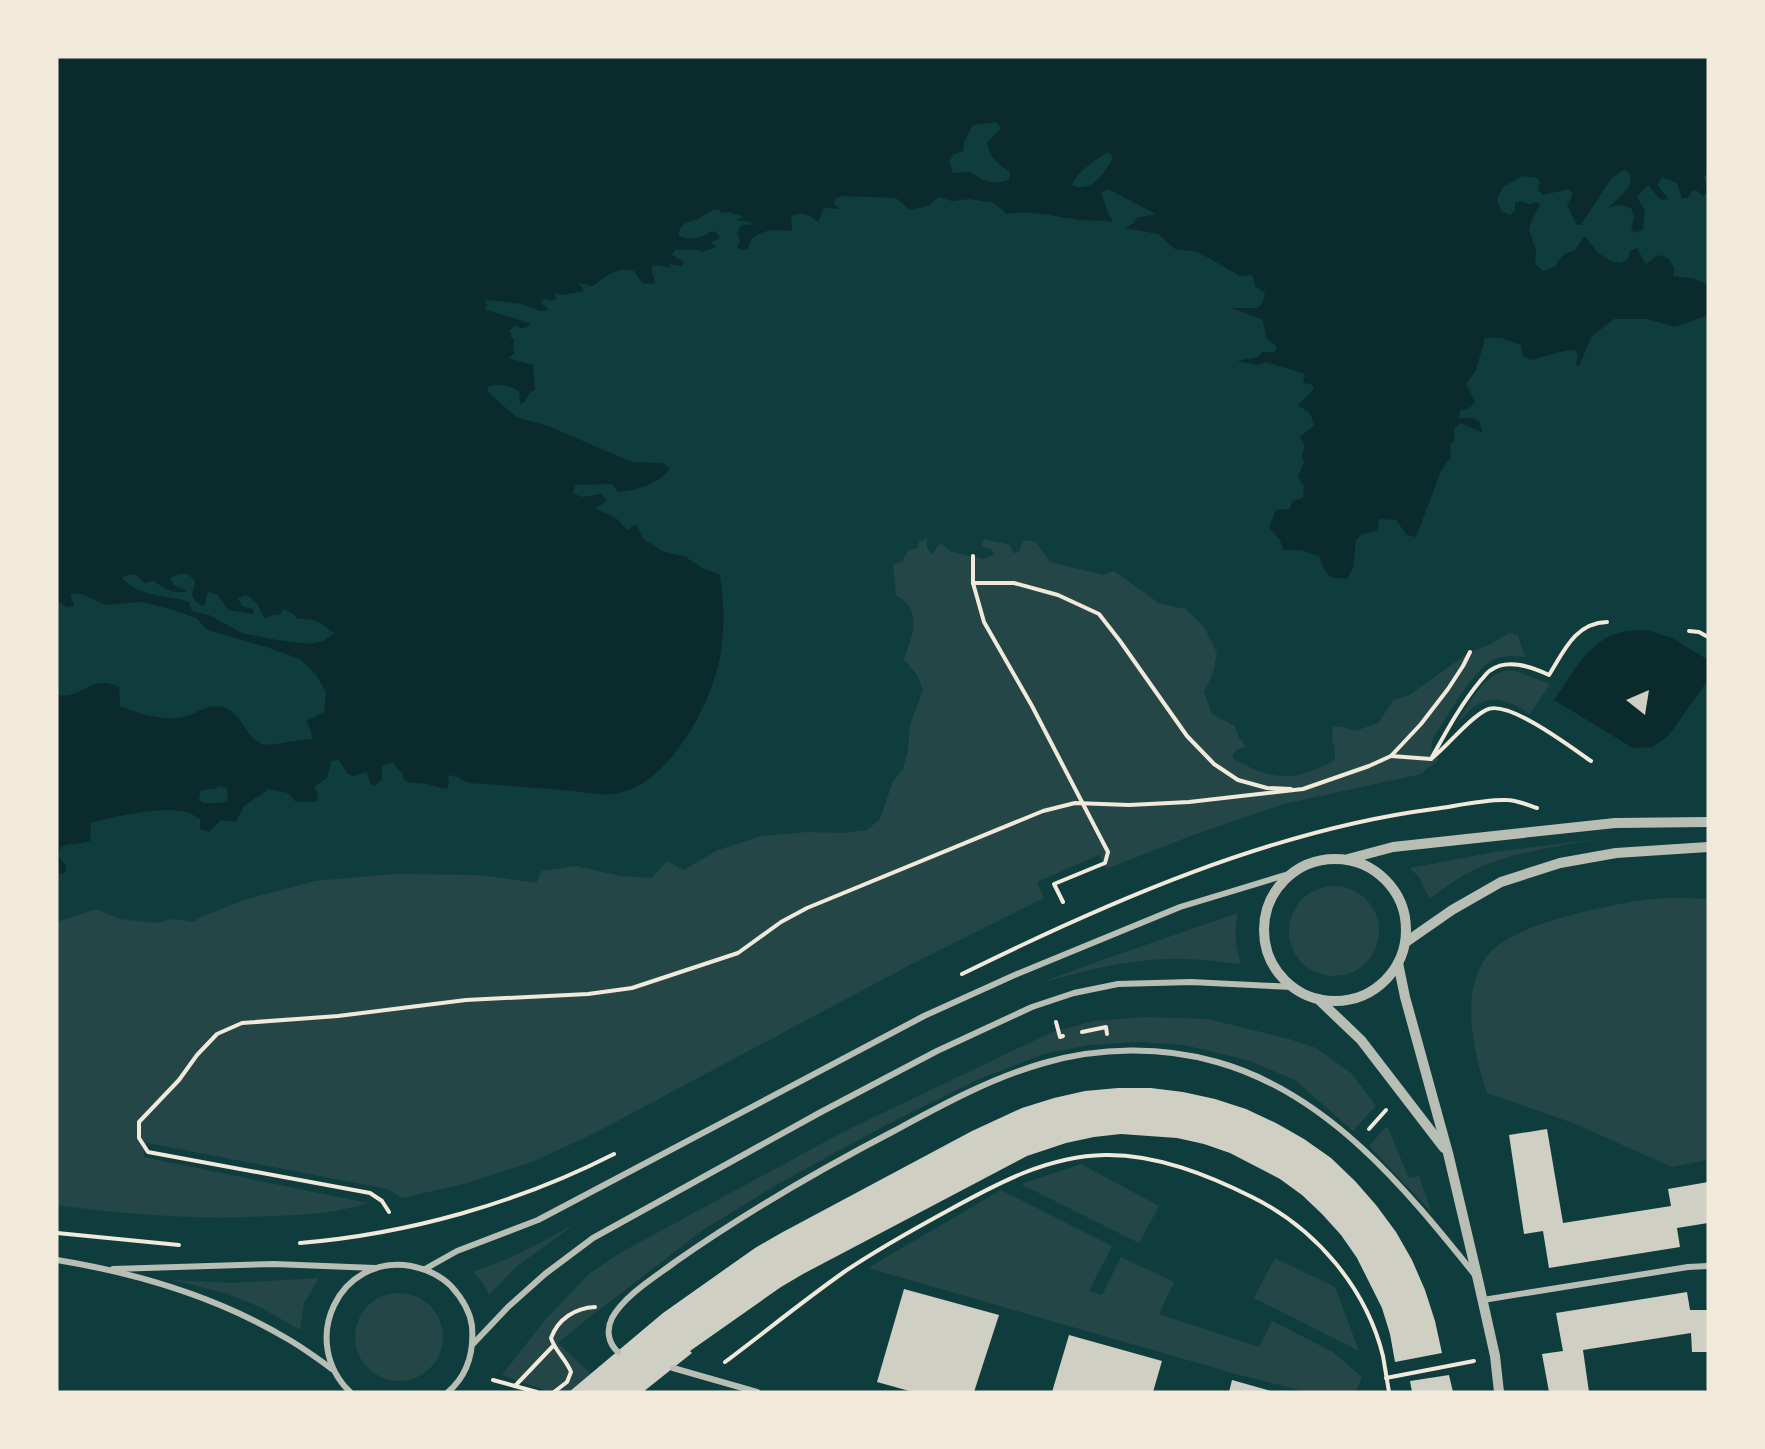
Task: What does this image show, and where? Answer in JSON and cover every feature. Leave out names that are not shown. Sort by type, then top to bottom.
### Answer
[{"type":"street","points":[[1346,859],[1372,869],[1394,888],[1405,914],[1406,942],[1398,963],[1384,982],[1364,995],[1341,1001],[1318,999],[1305,995],[1277,972],[1267,952],[1263,931],[1267,909],[1276,889],[1292,873],[1308,863],[1327,859],[1346,859],[1393,848],[1538,831],[1615,824],[1708,822]]},
{"type":"street","points":[[1406,942],[1452,910],[1501,882],[1560,863],[1616,853],[1708,846]]},
{"type":"street","points":[[425,1269],[457,1251],[538,1220],[924,1016],[1017,974],[1180,907],[1292,873]]},
{"type":"street","points":[[1398,963],[1405,997],[1448,1153],[1483,1300],[1495,1356],[1499,1392]]},
{"type":"street","points":[[473,1344],[508,1307],[545,1274],[593,1238],[832,1106],[938,1051],[1032,1007],[1074,993],[1118,984],[1191,982],[1293,987]]},
{"type":"street","points":[[1318,999],[1360,1040],[1448,1153]]},
{"type":"street","points":[[618,1352],[611,1346],[609,1340],[612,1319],[625,1301],[718,1232],[856,1150],[987,1083],[1045,1063],[1093,1054],[1142,1050],[1217,1062],[1269,1081],[1313,1108],[1356,1143],[1399,1184],[1478,1280]]},
{"type":"street","points":[[57,1260],[105,1269],[186,1292],[286,1338],[332,1369]]},
{"type":"street","points":[[105,1269],[274,1264],[376,1268],[400,1264],[425,1269],[446,1281],[462,1298],[471,1320],[473,1344],[468,1365],[456,1385],[448,1392]]},
{"type":"street","points":[[1483,1300],[1688,1267],[1708,1266]]},
{"type":"street","points":[[350,1392],[332,1369],[326,1345],[328,1320],[337,1298],[354,1280],[376,1268]]},
{"type":"street","points":[[673,1368],[757,1392]]},
{"type":"street","points":[[341,1383],[342,1392]]},
{"type":"path","points":[[973,556],[973,583],[984,622],[1032,706],[1108,852],[1105,863],[1054,884],[1063,902]]},
{"type":"path","points":[[973,583],[1014,583],[1058,595],[1099,614],[1187,736],[1214,764],[1239,780],[1267,788],[1303,789]]},
{"type":"path","points":[[1431,759],[1459,710],[1491,670],[1503,665],[1517,664],[1535,668],[1549,675],[1578,632],[1593,623],[1607,622]]},
{"type":"path","points":[[1689,631],[1699,632],[1708,638]]},
{"type":"path","points":[[389,1212],[382,1201],[370,1193],[148,1152],[139,1138],[139,1122],[179,1080],[197,1054],[218,1034],[242,1023],[338,1016],[466,1000],[588,994],[633,988],[738,953],[781,922],[807,908],[1043,811],[1075,803],[1129,805],[1189,802],[1303,789],[1369,766],[1391,756],[1421,723],[1448,689],[1470,652]]},
{"type":"path","points":[[1391,756],[1431,759],[1488,708],[1502,707],[1518,713],[1591,761]]},
{"type":"path","points":[[956,977],[1061,928],[1178,878],[1246,853],[1318,831],[1402,813],[1508,800],[1545,810]]},
{"type":"path","points":[[1056,1022],[1060,1037],[1106,1027]]},
{"type":"path","points":[[296,1244],[396,1229],[467,1211],[534,1190],[615,1154]]},
{"type":"path","points":[[705,1377],[845,1272],[931,1219],[998,1182],[1040,1166],[1106,1155],[1148,1159],[1188,1170],[1271,1207],[1307,1233],[1335,1262],[1357,1294],[1382,1355],[1389,1392]]},
{"type":"path","points":[[57,1233],[139,1243],[182,1245]]},
{"type":"path","points":[[554,1392],[567,1382],[571,1372],[567,1361],[553,1346],[551,1338],[554,1329],[567,1316],[583,1308],[596,1307],[612,1319]]},
{"type":"path","points":[[515,1386],[553,1346]]},
{"type":"path","points":[[1386,1378],[1495,1356]]},
{"type":"path","points":[[493,1380],[537,1392]]},
{"type":"shaded area","points":[[57,57],[1708,57],[1708,173],[1704,177],[1708,191],[1703,196],[1696,190],[1692,191],[1688,198],[1682,198],[1677,183],[1662,177],[1657,185],[1669,199],[1661,200],[1648,185],[1637,197],[1645,211],[1643,229],[1637,233],[1631,230],[1634,217],[1631,208],[1618,205],[1609,208],[1629,185],[1630,174],[1625,169],[1612,178],[1581,225],[1577,225],[1567,205],[1573,194],[1569,189],[1543,195],[1538,190],[1540,183],[1538,178],[1522,176],[1503,187],[1497,199],[1501,211],[1510,215],[1515,210],[1515,202],[1521,201],[1529,204],[1537,202],[1540,205],[1529,230],[1536,250],[1535,264],[1543,271],[1556,266],[1560,258],[1574,251],[1585,236],[1598,253],[1613,262],[1621,263],[1628,259],[1630,251],[1637,248],[1646,264],[1658,255],[1669,259],[1674,268],[1673,276],[1696,279],[1708,285],[1708,315],[1675,327],[1648,319],[1614,319],[1592,336],[1579,366],[1576,365],[1578,355],[1575,350],[1530,360],[1522,355],[1521,345],[1501,338],[1485,338],[1476,370],[1466,384],[1475,401],[1471,407],[1460,411],[1459,418],[1472,418],[1479,421],[1483,433],[1461,423],[1456,426],[1455,440],[1450,445],[1451,457],[1441,471],[1416,537],[1407,535],[1396,520],[1379,519],[1377,531],[1362,534],[1356,540],[1353,568],[1347,579],[1330,577],[1319,556],[1301,550],[1283,550],[1280,540],[1269,527],[1276,510],[1290,509],[1292,501],[1303,498],[1304,486],[1298,477],[1304,462],[1302,455],[1305,447],[1300,437],[1314,425],[1310,413],[1298,405],[1314,389],[1311,384],[1303,383],[1305,374],[1266,362],[1259,365],[1237,361],[1258,357],[1262,352],[1275,352],[1277,347],[1266,338],[1263,320],[1232,308],[1258,308],[1263,302],[1265,292],[1255,287],[1251,275],[1240,276],[1198,252],[1175,249],[1158,234],[1125,228],[1134,223],[1136,218],[1156,214],[1108,189],[1101,193],[1113,222],[1079,220],[1034,213],[1007,214],[994,203],[969,199],[952,201],[939,197],[928,206],[910,210],[896,198],[842,196],[835,199],[834,204],[841,209],[824,208],[818,222],[806,214],[791,216],[792,231],[766,231],[751,239],[748,249],[742,250],[737,248],[740,241],[738,231],[742,225],[750,225],[752,222],[736,220],[744,217],[728,212],[721,213],[719,209],[686,223],[679,231],[679,236],[687,238],[696,238],[712,231],[717,233],[720,238],[710,243],[716,247],[702,252],[675,250],[672,255],[684,262],[682,266],[669,264],[671,268],[654,265],[651,268],[655,283],[642,283],[634,271],[622,270],[612,273],[592,286],[579,283],[584,291],[562,295],[556,293],[557,299],[551,301],[545,299],[541,302],[549,310],[540,311],[522,304],[485,301],[488,306],[485,307],[486,310],[531,324],[523,328],[514,326],[509,332],[515,341],[513,343],[514,354],[508,358],[533,365],[535,390],[530,392],[524,403],[520,404],[519,391],[511,388],[500,385],[492,386],[488,387],[488,392],[516,417],[548,426],[632,462],[662,463],[670,468],[661,478],[632,490],[618,492],[612,484],[575,485],[573,494],[583,497],[601,494],[607,501],[595,508],[617,519],[627,530],[636,524],[643,539],[664,552],[684,556],[702,568],[720,575],[723,637],[720,657],[707,698],[697,720],[669,760],[652,776],[634,788],[614,794],[599,794],[469,783],[447,775],[449,781],[447,789],[407,782],[392,762],[382,766],[382,779],[376,785],[370,784],[367,772],[353,776],[347,773],[339,760],[331,761],[327,778],[314,787],[318,794],[316,802],[296,802],[288,793],[269,789],[244,806],[236,822],[221,820],[209,832],[200,829],[200,819],[177,810],[139,813],[91,823],[90,841],[61,847],[58,856],[66,865],[65,873],[57,874],[57,694],[69,695],[98,683],[110,684],[119,687],[120,706],[143,714],[167,718],[188,716],[212,706],[223,707],[235,714],[256,741],[265,745],[312,739],[311,730],[306,721],[324,712],[326,692],[317,676],[300,659],[208,630],[196,618],[170,609],[143,602],[106,605],[81,594],[70,593],[74,606],[67,607],[57,601]],"holes":[[[997,122],[1001,129],[987,142],[995,160],[1010,172],[1009,180],[995,183],[983,180],[970,172],[953,173],[949,162],[953,155],[963,151],[964,142],[973,125]],[[1108,152],[1113,157],[1107,169],[1097,180],[1085,187],[1072,185],[1092,162]],[[130,574],[136,575],[145,583],[153,581],[169,590],[182,592],[187,591],[174,585],[170,578],[179,574],[188,574],[195,581],[192,595],[201,606],[205,605],[208,592],[217,594],[228,610],[254,614],[253,609],[242,606],[238,599],[246,595],[257,603],[264,618],[280,615],[283,609],[294,614],[297,619],[316,621],[335,633],[323,641],[308,644],[242,633],[209,615],[192,611],[189,602],[145,592],[122,578]],[[220,786],[227,788],[228,800],[222,803],[203,803],[199,800],[201,790]]]},
{"type":"shaded area","points":[[927,538],[927,548],[932,554],[940,543],[952,552],[983,559],[994,555],[992,550],[982,546],[984,539],[1010,545],[1013,553],[1019,552],[1023,540],[1036,542],[1050,562],[1103,575],[1114,571],[1160,604],[1186,609],[1204,627],[1217,653],[1213,673],[1204,692],[1212,714],[1235,726],[1239,738],[1246,746],[1235,751],[1232,758],[1246,766],[1272,775],[1295,776],[1335,760],[1333,727],[1355,731],[1378,723],[1394,700],[1409,695],[1470,652],[1491,644],[1509,633],[1518,635],[1525,657],[1497,658],[1479,671],[1433,738],[1431,747],[1438,760],[1421,774],[1284,804],[1196,834],[1106,869],[1099,855],[1037,882],[1044,898],[910,965],[595,1133],[532,1162],[464,1184],[402,1198],[388,1189],[147,1143],[143,1157],[368,1203],[309,1214],[245,1217],[138,1214],[57,1205],[57,922],[96,909],[120,919],[154,923],[173,919],[193,922],[247,899],[315,881],[395,874],[479,875],[536,883],[542,871],[576,866],[620,876],[652,878],[667,861],[684,870],[718,850],[761,836],[867,830],[880,819],[893,781],[903,769],[908,750],[910,725],[923,690],[917,675],[904,659],[913,632],[913,616],[910,608],[896,595],[893,565],[902,561],[909,550],[918,548],[919,542]]},
{"type":"shaded area","points":[[1646,630],[1672,638],[1708,660],[1708,680],[1669,735],[1653,747],[1633,748],[1554,700],[1581,661],[1597,644],[1618,633]]},
{"type":"shaded area","points":[[1515,671],[1550,684],[1530,714],[1507,702],[1488,700],[1472,709],[1454,728],[1482,686],[1496,674]]},
{"type":"shaded area","points":[[1597,839],[1533,851],[1487,864],[1461,877],[1430,899],[1418,876],[1410,868],[1495,852]]},
{"type":"shaded area","points":[[1334,886],[1351,890],[1366,899],[1375,914],[1379,931],[1375,948],[1366,963],[1351,972],[1334,976],[1317,972],[1302,963],[1293,948],[1289,931],[1293,914],[1302,899],[1317,890]]},
{"type":"shaded area","points":[[1659,898],[1708,899],[1708,1160],[1672,1167],[1573,1123],[1487,1093],[1474,1043],[1471,1006],[1478,971],[1487,956],[1499,945],[1537,926],[1583,912]]},
{"type":"shaded area","points":[[1238,913],[1236,939],[1241,964],[1162,959],[1091,970],[1038,984],[1099,961]]},
{"type":"shaded area","points":[[1145,1017],[1208,1019],[1316,1048],[1351,1073],[1376,1106],[1353,1131],[1295,1080],[1247,1060],[1184,1045],[1139,1042],[1091,1045],[1047,1053],[979,1079],[886,1125],[776,1185],[703,1230],[558,1343],[591,1374],[569,1392],[550,1392],[502,1375],[545,1320],[589,1274],[618,1254],[843,1132],[1052,1032],[1094,1021]]},
{"type":"shaded area","points":[[1387,1126],[1409,1178],[1419,1176],[1432,1213],[1369,1146]]},
{"type":"shaded area","points":[[1081,1164],[1159,1206],[1139,1243],[1021,1184]]},
{"type":"shaded area","points":[[1001,1190],[1112,1246],[1089,1291],[1102,1295],[1121,1257],[1174,1282],[1159,1314],[1259,1347],[1272,1321],[1333,1352],[1362,1377],[1356,1392],[1307,1392],[1236,1374],[868,1268]]},
{"type":"shaded area","points":[[574,1225],[517,1266],[489,1295],[473,1272],[512,1257]]},
{"type":"shaded area","points":[[1275,1258],[1335,1287],[1359,1351],[1254,1298]]},
{"type":"shaded area","points":[[319,1278],[304,1303],[300,1330],[260,1307],[225,1293],[172,1280],[232,1283]]},
{"type":"shaded area","points":[[399,1293],[424,1300],[436,1312],[443,1337],[436,1362],[424,1374],[399,1381],[374,1374],[362,1362],[355,1337],[362,1312],[374,1300]]},
{"type":"building","points":[[1649,690],[1645,715],[1626,700]]},
{"type":"building","points":[[1151,1088],[1183,1092],[1246,1109],[1304,1139],[1331,1158],[1376,1205],[1396,1232],[1412,1260],[1435,1321],[1442,1353],[1395,1362],[1382,1308],[1357,1258],[1322,1214],[1280,1179],[1230,1153],[1204,1144],[1177,1138],[1121,1134],[1066,1143],[1027,1156],[803,1274],[690,1351],[692,1353],[643,1392],[569,1392],[663,1313],[755,1248],[781,1233],[972,1131],[1022,1108],[1085,1091]]},
{"type":"building","points":[[1547,1129],[1563,1223],[1671,1206],[1668,1189],[1708,1182],[1708,1223],[1677,1228],[1680,1247],[1549,1268],[1543,1231],[1524,1234],[1509,1135]]},
{"type":"building","points":[[904,1289],[999,1315],[974,1392],[913,1392],[877,1382]]},
{"type":"building","points":[[1687,1292],[1690,1310],[1708,1310],[1708,1352],[1692,1352],[1691,1333],[1583,1350],[1589,1392],[1549,1392],[1542,1354],[1563,1351],[1556,1313]]},
{"type":"building","points":[[1069,1335],[1162,1361],[1153,1392],[1052,1392]]},
{"type":"building","points":[[1449,1375],[1453,1392],[1412,1392],[1410,1381]]},
{"type":"building","points":[[1232,1380],[1271,1391],[1271,1392],[1229,1392]]}]
